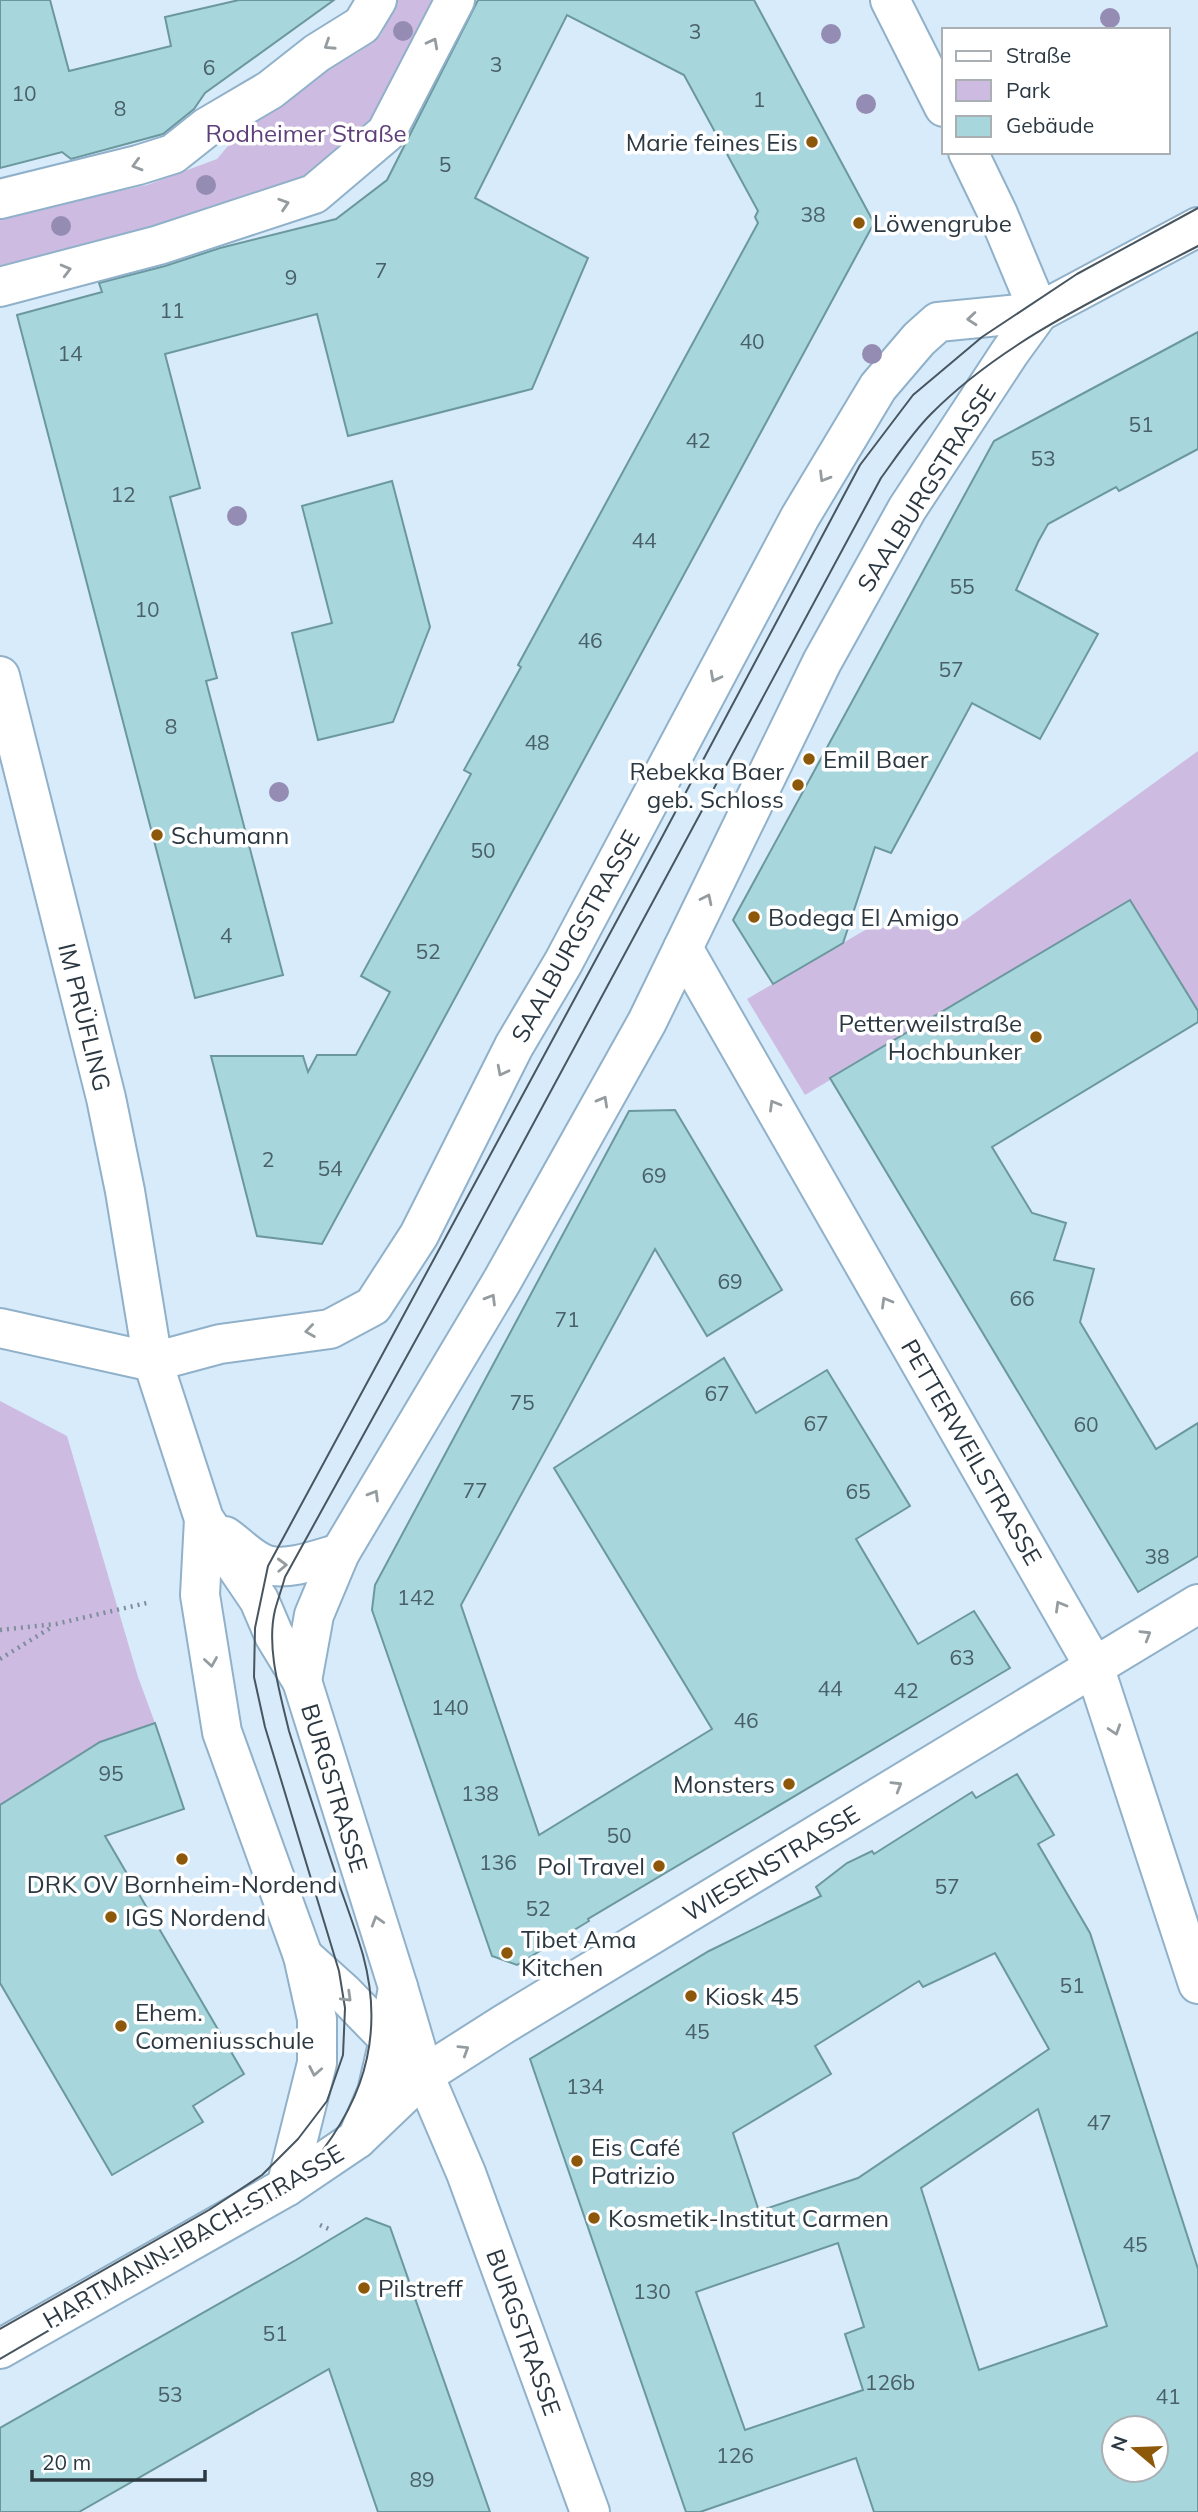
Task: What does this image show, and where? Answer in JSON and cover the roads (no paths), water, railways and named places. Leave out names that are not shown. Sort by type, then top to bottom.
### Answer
[{"type":"street","points":[[0,199],[173,154],[208,127],[270,90],[317,52],[362,25],[377,0]]},
{"type":"street","points":[[0,287],[159,245],[314,194],[386,133],[455,0]]},
{"type":"street","points":[[890,0],[942,103]]},
{"type":"street","points":[[969,154],[1040,312]]},
{"type":"street","name":"SAALBURGSTRASSE","points":[[153,1362],[220,1344],[330,1329],[373,1306],[419,1235],[514,1046],[563,963],[800,517],[878,387],[919,339],[938,322],[1040,312],[1198,227]]},
{"type":"street","name":"SAALBURGSTRASSE","points":[[302,1681],[314,1615],[340,1553],[508,1270],[647,1022],[822,663],[894,533],[1010,352],[1040,312]]},
{"type":"street","name":"IM PRÜFLING","points":[[0,676],[106,1098],[125,1191],[153,1362]]},
{"type":"street","name":"PETTERWEILSTRASSE","points":[[682,948],[1094,1665],[1198,1984]]},
{"type":"street","points":[[0,1328],[153,1362]]},
{"type":"street","name":"BURGSTRASSE","points":[[153,1362],[204,1519],[259,1600],[274,1635],[302,1681],[424,2075],[466,2173],[590,2512]]},
{"type":"street","points":[[204,1519],[253,1558],[268,1566],[293,1565],[340,1553]]},
{"type":"street","name":"BURGSTRASSE","points":[[204,1519],[200,1595],[222,1732],[303,1956],[317,2019],[317,2063],[286,2187]]},
{"type":"street","name":"WIESENSTRASSE","points":[[357,2139],[424,2075],[1198,1604]]},
{"type":"street","name":"BURGSTRASSE","points":[[303,1956],[343,1992],[424,2075]]},
{"type":"street","name":"HARTMANN-IBACH-STRASSE","points":[[0,2348],[286,2187],[357,2139],[377,2092],[397,1987]]},
{"type":"tram line","points":[[0,2329],[209,2210],[262,2175],[298,2139],[327,2101],[343,2055],[345,2008],[339,1971],[265,1727],[254,1677],[255,1628],[268,1566],[860,465],[913,395],[982,337],[1077,274],[1198,208]]},
{"type":"tram line","points":[[0,2359],[288,2191],[331,2139],[347,2112],[360,2084],[368,2054],[370,1990],[363,1955],[289,1731],[278,1686],[272,1640],[275,1610],[285,1577],[461,1258],[881,478],[931,414],[991,363],[1058,320],[1198,246]]},
{"type":"place","name":"Marie feines Eis","points":[[812,142]]},
{"type":"place","name":"Löwengrube","points":[[859,223]]},
{"type":"place","name":"Emil Baer","points":[[809,759]]},
{"type":"place","name":"Rebekka Baer geb. Schloss","points":[[798,785]]},
{"type":"place","name":"Schumann","points":[[157,835]]},
{"type":"place","name":"Bodega El Amigo","points":[[754,917]]},
{"type":"place","name":"Petterweilstraße Hochbunker","points":[[1036,1037]]},
{"type":"place","name":"Monsters","points":[[789,1784]]},
{"type":"place","name":"DRK OV Bornheim-Nordend","points":[[182,1859]]},
{"type":"place","name":"Pol Travel","points":[[659,1866]]},
{"type":"place","name":"IGS Nordend","points":[[111,1917]]},
{"type":"place","name":"Tibet Ama Kitchen","points":[[507,1953]]},
{"type":"place","name":"Kiosk 45","points":[[691,1996]]},
{"type":"place","name":"Ehem. Comeniusschule","points":[[121,2026]]},
{"type":"place","name":"Eis Café Patrizio","points":[[577,2161]]},
{"type":"place","name":"Kosmetik-Institut Carmen","points":[[594,2218]]},
{"type":"place","name":"Pilstreff","points":[[364,2288]]},
{"type":"park label","name":"Rodheimer Straße","points":[[306,133]]}]
